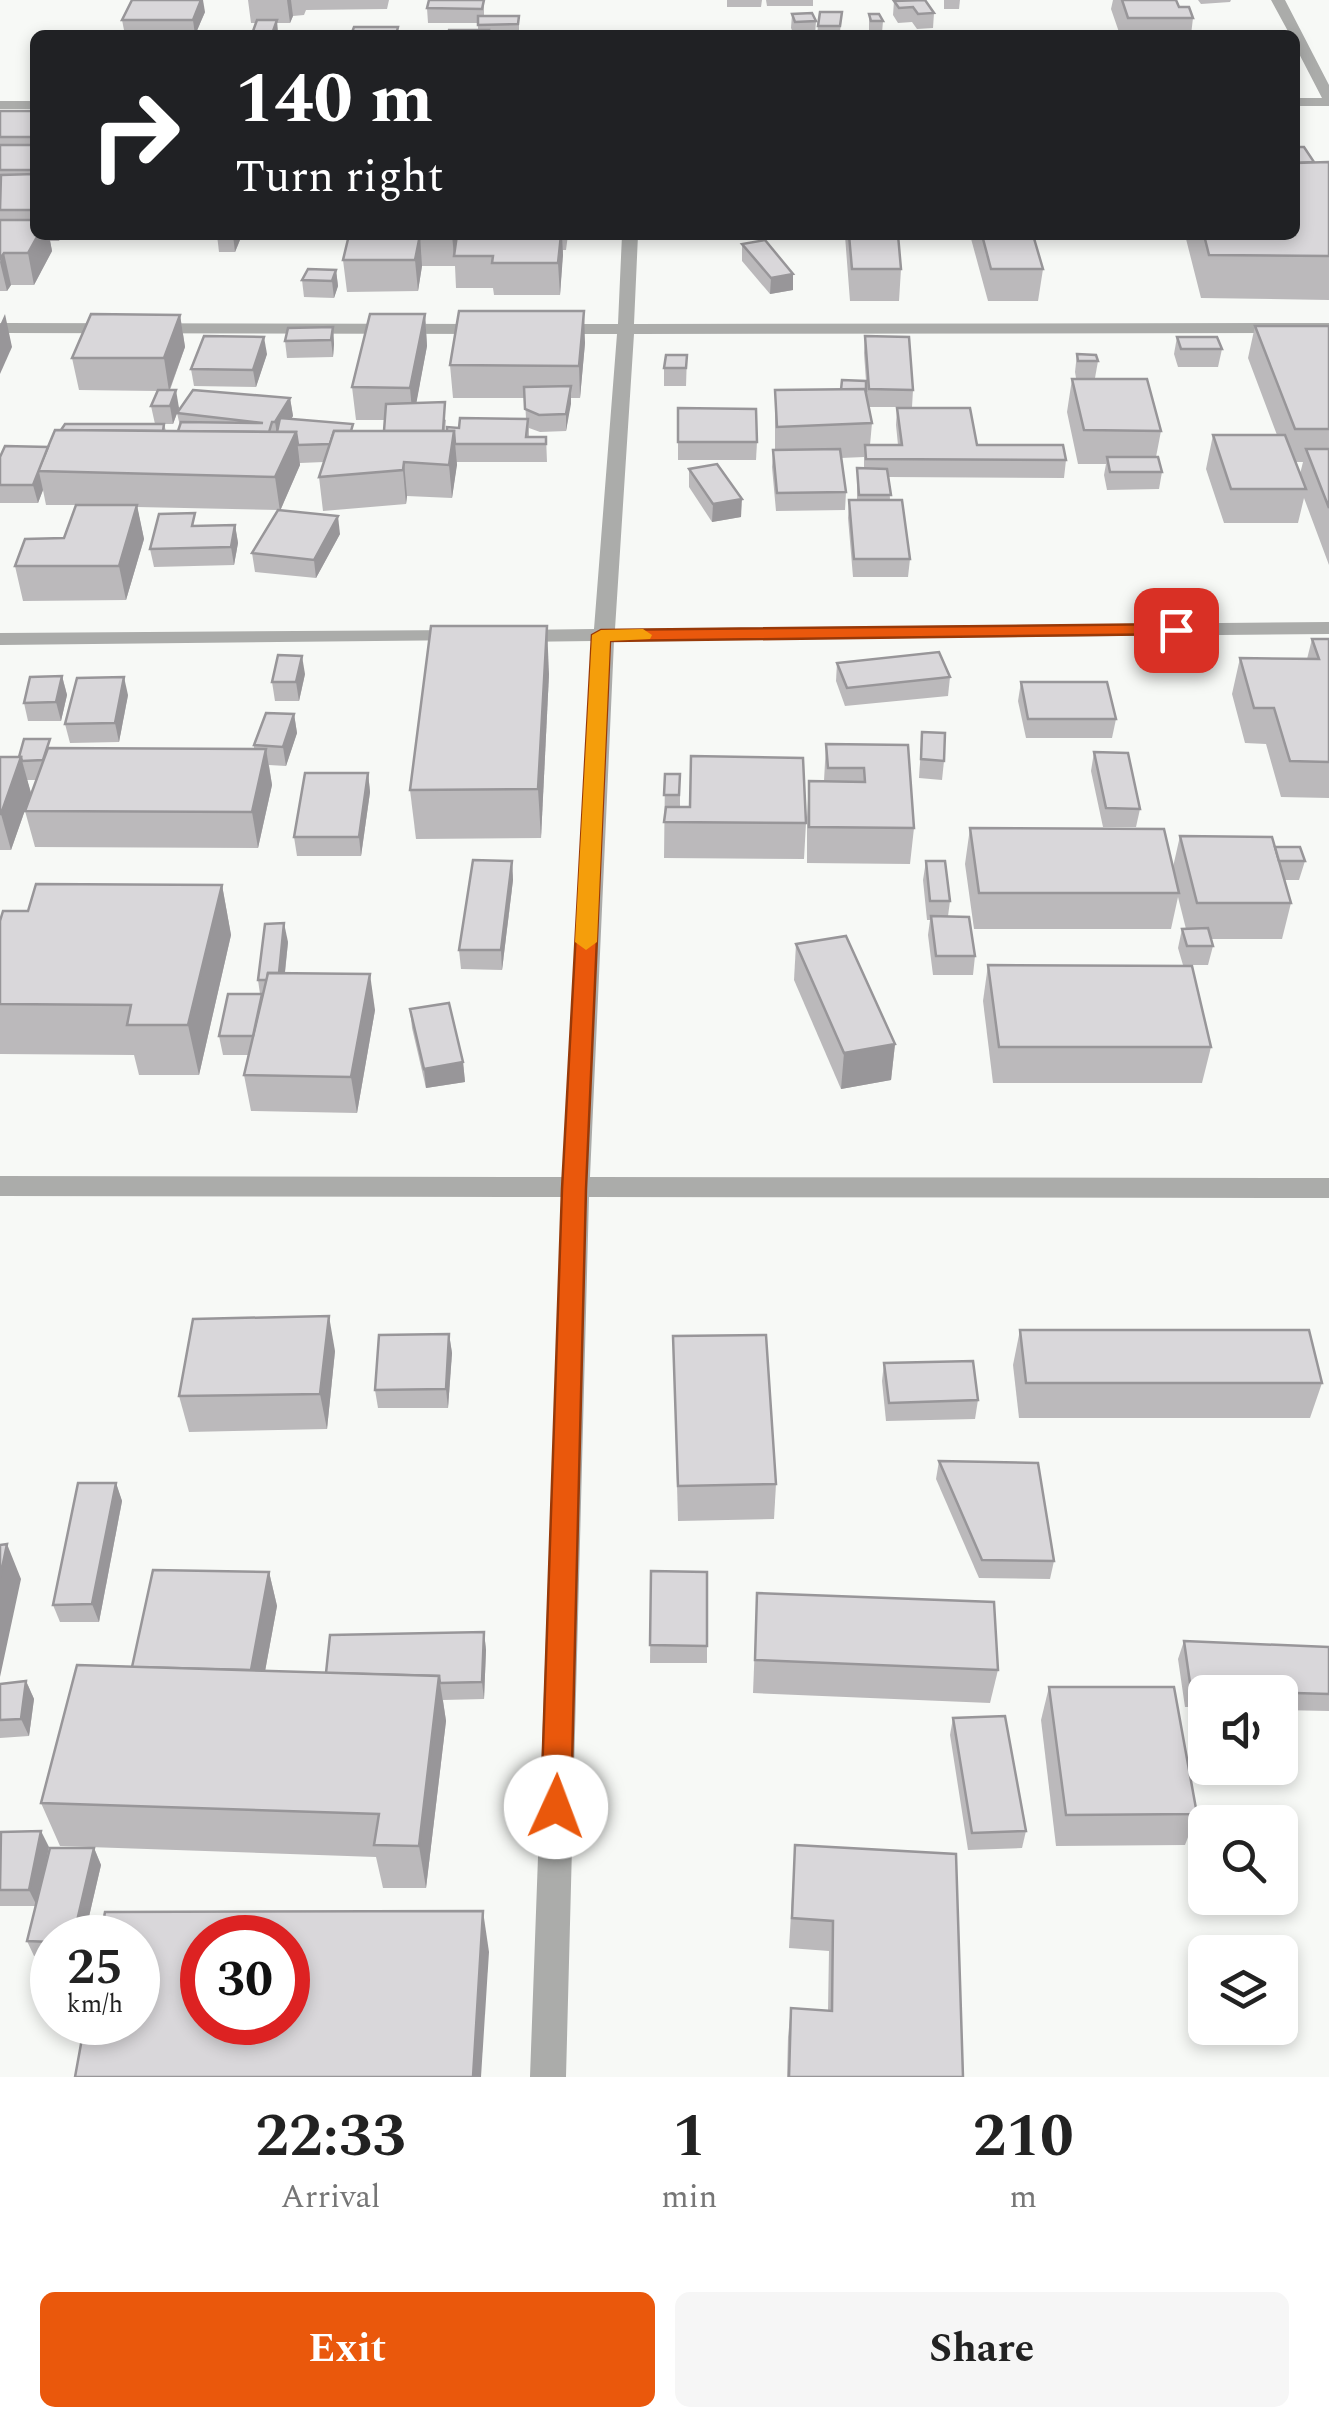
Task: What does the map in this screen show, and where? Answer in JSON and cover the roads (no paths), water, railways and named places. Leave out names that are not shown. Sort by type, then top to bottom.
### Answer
[{"type":"street","points":[[1278,0],[1293,30]]},
{"type":"street","points":[[1300,43],[1329,100],[1300,102]]},
{"type":"street","points":[[0,106],[30,105]]},
{"type":"street","points":[[548,2077],[574,1189],[601,635],[627,329],[630,240]]},
{"type":"street","points":[[0,328],[510,329]]},
{"type":"street","points":[[529,329],[1329,328]]},
{"type":"street","points":[[0,639],[1329,628]]},
{"type":"street","points":[[0,1186],[1329,1188]]}]
